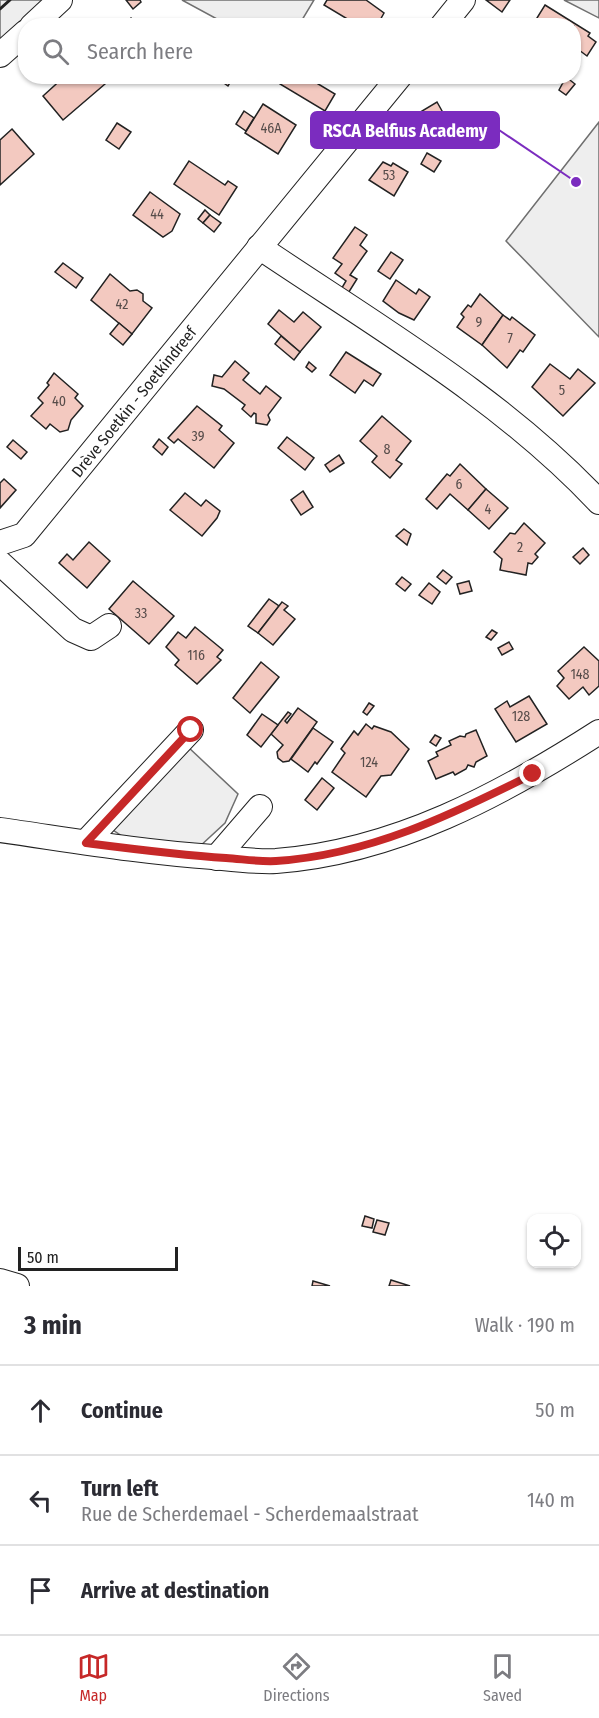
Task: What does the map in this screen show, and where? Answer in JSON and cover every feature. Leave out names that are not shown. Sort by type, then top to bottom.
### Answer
[{"type":"street","points":[[41,18],[60,0]]},
{"type":"street","points":[[448,18],[463,0]]},
{"type":"street","points":[[0,55],[18,39]]},
{"type":"street","name":"Drève Soetkin - Soetkindreef","points":[[0,543],[24,535],[93,454],[393,84]]},
{"type":"street","points":[[259,247],[413,351],[521,428],[599,502]]},
{"type":"street","points":[[0,563],[73,630],[91,638],[109,626]]},
{"type":"street","points":[[86,843],[191,730]]},
{"type":"street","points":[[0,830],[170,854],[216,858],[275,861],[327,854],[390,839],[456,812],[533,774],[599,732]]},
{"type":"street","points":[[216,858],[260,807]]},
{"type":"street","points":[[0,1281],[17,1286]]},
{"type":"shaded area","points":[[0,0],[46,0],[27,18],[18,18],[18,26],[0,43]]},
{"type":"shaded area","points":[[182,0],[314,0],[303,18],[215,18]]},
{"type":"shaded area","points":[[564,0],[599,0],[599,18]]},
{"type":"shaded area","points":[[599,122],[599,337],[506,241]]},
{"type":"shaded area","points":[[187,746],[238,794],[225,823],[198,848],[122,836],[113,830]]},
{"type":"building","points":[[126,0],[140,0],[141,2],[133,9]]},
{"type":"building","points":[[327,0],[366,0],[384,13],[381,18],[346,18],[324,5]]},
{"type":"building","points":[[486,0],[510,0],[502,12]]},
{"type":"building","points":[[545,5],[566,18],[537,18]]},
{"type":"building","points":[[581,27],[590,33],[588,36],[596,42],[587,56],[581,52]]},
{"type":"building","points":[[56,84],[105,84],[63,120],[43,96]]},
{"type":"building","points":[[280,84],[318,84],[335,94],[325,111]]},
{"type":"building","points":[[562,84],[575,84],[566,95],[559,90]]},
{"type":"building","points":[[437,102],[451,127],[421,144],[407,120]]},
{"type":"building","points":[[263,104],[296,125],[278,154],[245,133]]},
{"type":"building","points":[[244,111],[254,118],[246,131],[236,124]]},
{"type":"building","points":[[117,123],[131,132],[119,149],[106,140]]},
{"type":"building","points":[[12,129],[34,154],[0,185],[0,140]]},
{"type":"building","points":[[427,153],[441,161],[434,172],[421,164]]},
{"type":"building","points":[[189,161],[225,185],[228,181],[237,187],[219,215],[174,184]]},
{"type":"building","points":[[383,162],[391,166],[393,163],[408,172],[394,196],[369,180]]},
{"type":"building","points":[[150,192],[180,214],[172,231],[163,237],[133,215]]},
{"type":"building","points":[[205,210],[210,215],[203,223],[198,219]]},
{"type":"building","points":[[210,215],[221,223],[214,232],[203,223]]},
{"type":"building","points":[[355,227],[367,235],[360,245],[367,251],[350,275],[357,279],[347,295],[340,291],[346,281],[335,273],[342,264],[333,258]]},
{"type":"building","points":[[391,252],[403,260],[390,279],[378,271]]},
{"type":"building","points":[[63,263],[83,278],[76,288],[55,272]]},
{"type":"building","points":[[110,274],[130,291],[137,290],[143,294],[143,301],[152,308],[132,334],[91,300]]},
{"type":"building","points":[[396,280],[416,294],[419,289],[430,297],[414,320],[399,313],[383,301]]},
{"type":"building","points":[[480,294],[503,315],[482,345],[457,327],[464,317],[461,314],[468,305],[471,307]]},
{"type":"building","points":[[279,310],[294,322],[303,312],[321,327],[300,352],[268,324]]},
{"type":"building","points":[[503,315],[510,320],[512,317],[535,335],[523,352],[520,350],[507,368],[482,345]]},
{"type":"building","points":[[119,323],[132,334],[123,345],[110,334]]},
{"type":"building","points":[[281,336],[300,352],[294,360],[275,344]]},
{"type":"building","points":[[346,352],[381,374],[373,386],[364,380],[355,393],[330,375]]},
{"type":"building","points":[[235,361],[249,373],[243,380],[260,394],[266,386],[281,398],[268,415],[270,420],[267,425],[256,423],[256,414],[254,413],[251,417],[242,409],[245,405],[224,389],[212,386],[214,375],[222,377]]},
{"type":"building","points":[[309,362],[316,368],[312,372],[306,367]]},
{"type":"building","points":[[550,364],[570,379],[578,369],[595,383],[563,416],[532,387]]},
{"type":"building","points":[[54,373],[78,394],[75,398],[83,406],[71,420],[68,430],[60,432],[50,424],[46,429],[31,416],[43,403],[38,398],[49,385],[47,383]]},
{"type":"building","points":[[197,406],[222,426],[219,430],[234,443],[214,468],[178,439],[174,443],[168,438]]},
{"type":"building","points":[[382,416],[411,441],[396,460],[402,464],[390,478],[372,462],[377,456],[360,441]]},
{"type":"building","points":[[287,437],[314,458],[305,470],[278,448]]},
{"type":"building","points":[[159,439],[168,447],[162,455],[153,447]]},
{"type":"building","points":[[13,440],[27,452],[21,459],[7,447]]},
{"type":"building","points":[[339,455],[344,463],[330,472],[325,465]]},
{"type":"building","points":[[460,464],[486,489],[468,510],[450,494],[437,509],[426,499],[447,474],[450,476]]},
{"type":"building","points":[[4,479],[16,490],[0,508],[0,483]]},
{"type":"building","points":[[486,489],[508,508],[489,529],[468,510]]},
{"type":"building","points":[[303,491],[313,507],[301,515],[291,500]]},
{"type":"building","points":[[185,493],[201,506],[206,500],[220,511],[202,536],[170,510]]},
{"type":"building","points":[[524,523],[545,543],[535,554],[538,557],[532,564],[528,563],[526,575],[500,570],[502,559],[494,552],[510,533],[515,534]]},
{"type":"building","points":[[404,529],[411,534],[407,545],[396,536]]},
{"type":"building","points":[[89,542],[110,561],[87,588],[59,563],[67,554],[73,560]]},
{"type":"building","points":[[583,548],[589,555],[580,564],[573,557]]},
{"type":"building","points":[[443,570],[452,577],[446,584],[437,577]]},
{"type":"building","points":[[402,577],[411,584],[405,591],[396,584]]},
{"type":"building","points":[[133,581],[174,616],[149,644],[109,609]]},
{"type":"building","points":[[469,581],[472,591],[460,594],[457,584]]},
{"type":"building","points":[[429,583],[440,592],[432,604],[419,595]]},
{"type":"building","points":[[269,599],[279,606],[258,633],[248,626]]},
{"type":"building","points":[[282,602],[288,606],[284,610],[295,619],[273,645],[258,633]]},
{"type":"building","points":[[195,627],[223,650],[217,657],[221,660],[197,684],[175,665],[179,660],[166,647],[178,632],[186,638]]},
{"type":"building","points":[[492,630],[497,633],[491,640],[486,637]]},
{"type":"building","points":[[509,642],[513,649],[502,655],[498,648]]},
{"type":"building","points":[[584,647],[599,661],[599,686],[589,695],[583,687],[569,699],[557,686],[564,678],[558,671]]},
{"type":"building","points":[[261,662],[279,677],[250,713],[233,698]]},
{"type":"building","points":[[529,696],[547,724],[516,742],[495,709],[507,701],[510,707]]},
{"type":"building","points":[[369,703],[374,706],[367,715],[363,712]]},
{"type":"building","points":[[298,708],[317,722],[289,761],[283,762],[278,758],[277,752],[283,745],[271,734],[288,712],[291,714],[285,721],[287,723]]},
{"type":"building","points":[[262,714],[278,725],[261,747],[247,735]]},
{"type":"building","points":[[366,724],[372,729],[374,726],[391,732],[409,749],[391,775],[381,776],[366,797],[332,772],[345,753],[341,749],[354,731],[358,735]]},
{"type":"building","points":[[313,728],[333,742],[308,772],[291,759]]},
{"type":"building","points":[[476,730],[487,756],[476,762],[474,767],[468,765],[466,769],[455,775],[453,772],[436,779],[428,761],[438,756],[436,752],[451,745],[449,741],[460,736],[465,737],[466,734]]},
{"type":"building","points":[[435,735],[441,738],[436,746],[430,742]]},
{"type":"building","points":[[322,778],[334,788],[317,810],[305,800]]},
{"type":"building","points":[[365,1216],[374,1219],[372,1228],[362,1226]]},
{"type":"building","points":[[377,1220],[389,1223],[385,1235],[373,1232]]},
{"type":"building","points":[[391,1280],[410,1286],[389,1286]]},
{"type":"building","points":[[313,1281],[330,1286],[312,1286]]},
{"type":"wall","points":[[0,9],[10,0]]},
{"type":"place","name":"RSCA Belfius Academy","points":[[576,182]]},
{"type":"route","points":[[191,730],[86,843],[170,854],[251,860],[275,861],[327,854],[390,839],[456,812],[533,774]]}]
